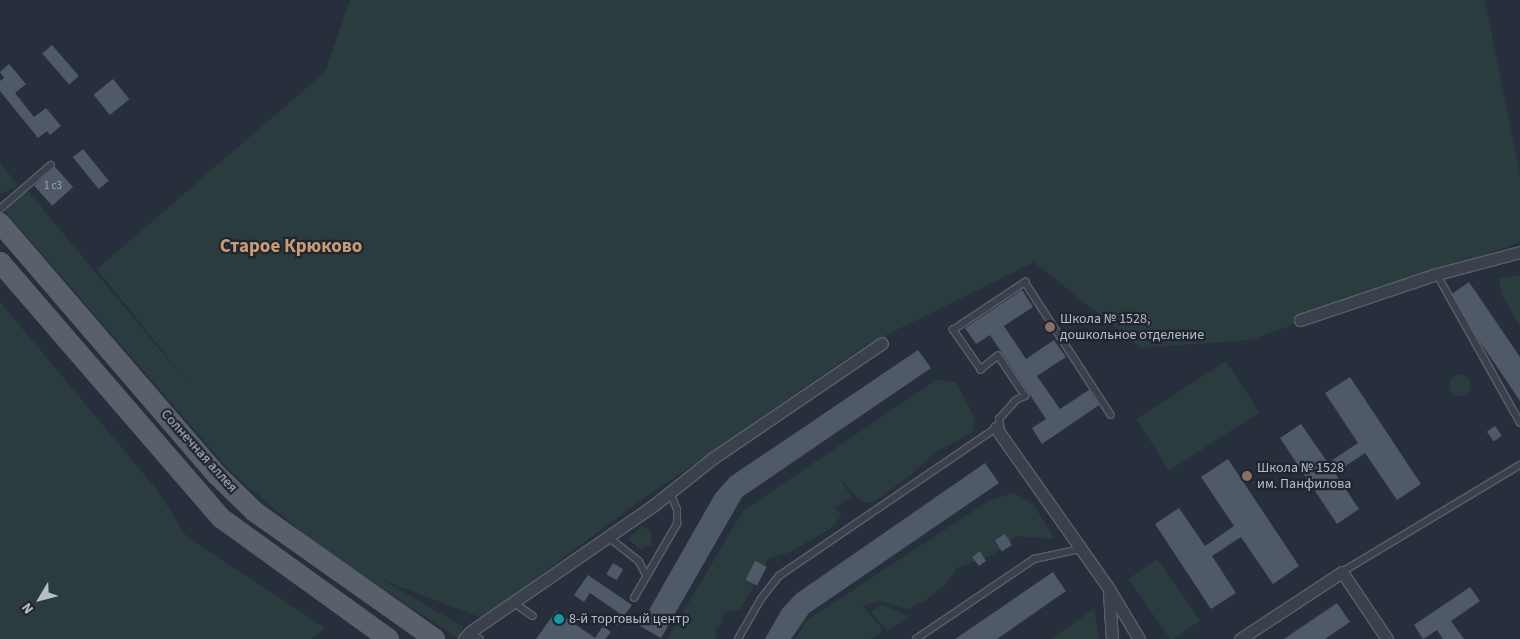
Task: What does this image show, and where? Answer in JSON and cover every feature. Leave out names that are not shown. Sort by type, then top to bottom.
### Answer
[{"type":"main road","name":"Солнечная аллея","points":[[0,222],[217,475],[242,500],[435,639]]},
{"type":"main road","name":"Солнечная аллея","points":[[0,262],[221,518],[389,639]]},
{"type":"street","points":[[1300,320],[1437,274],[1520,252]]},
{"type":"street","points":[[467,635],[670,493],[713,458],[882,343]]},
{"type":"street","points":[[999,432],[1109,590],[1139,639]]},
{"type":"street","points":[[1240,639],[1342,572],[1387,639]]},
{"type":"street","points":[[1109,590],[1112,639]]},
{"type":"lane","points":[[0,209],[51,165]]},
{"type":"lane","points":[[1437,274],[1520,422]]},
{"type":"lane","points":[[738,639],[761,599],[779,576],[999,432],[999,420],[1016,400],[1025,396],[998,356],[981,370],[953,330],[1025,282],[1111,415]]},
{"type":"lane","points":[[1342,572],[1520,465]]},
{"type":"lane","points":[[634,598],[676,524],[677,510],[670,493]]},
{"type":"lane","points":[[607,536],[639,561],[647,576]]},
{"type":"lane","points":[[916,639],[1034,559],[1081,549]]},
{"type":"lane","points":[[513,602],[532,616]]},
{"type":"lane","points":[[467,635],[480,639]]},
{"type":"shaded area","points":[[350,0],[1485,0],[1520,174],[1520,242],[1251,340],[1141,348],[1034,262],[868,344],[636,504],[482,618],[383,580],[462,626],[465,639],[457,638],[316,544],[230,471],[5,211],[26,189],[196,393],[97,269],[325,72]]},
{"type":"shaded area","points":[[0,162],[18,186],[0,194]]},
{"type":"shaded area","points":[[1520,275],[1520,327],[1501,294],[1499,278]]},
{"type":"shaded area","points":[[0,302],[157,490],[187,537],[325,628],[311,639],[0,639]]},
{"type":"shaded area","points":[[1226,361],[1259,412],[1169,470],[1136,419]]},
{"type":"shaded area","points":[[1460,374],[1468,377],[1471,385],[1468,393],[1460,396],[1452,393],[1449,385],[1452,377]]},
{"type":"shaded area","points":[[936,380],[955,382],[970,408],[975,422],[972,433],[934,453],[911,475],[872,503],[860,501],[841,479],[851,497],[837,507],[832,506],[842,514],[832,528],[790,552],[768,559],[741,609],[724,612],[721,625],[715,631],[717,639],[667,639],[743,511]]},
{"type":"shaded area","points":[[1014,493],[1033,504],[1055,539],[1016,536],[993,555],[958,567],[945,585],[924,601],[908,609],[879,601],[862,606],[881,627],[881,633],[870,639],[796,639],[806,621],[990,500]]},
{"type":"shaded area","points":[[641,527],[650,530],[652,545],[639,549],[628,539]]},
{"type":"shaded area","points":[[1157,559],[1200,620],[1174,639],[1170,639],[1128,579]]},
{"type":"shaded area","points":[[882,605],[909,616],[887,631],[871,612]]},
{"type":"shaded area","points":[[1094,609],[1099,639],[1050,639],[1061,632]]},
{"type":"building","points":[[52,45],[79,76],[69,84],[42,54]]},
{"type":"building","points":[[9,64],[26,84],[15,93],[34,117],[46,108],[61,126],[50,135],[47,131],[38,138],[0,91],[0,81],[4,78],[0,72]]},
{"type":"building","points":[[113,79],[129,99],[110,115],[94,95]]},
{"type":"building","points":[[83,149],[109,181],[99,189],[73,157]]},
{"type":"building","points":[[55,167],[73,187],[52,206],[34,186]]},
{"type":"building","points":[[1469,282],[1520,357],[1520,401],[1449,296]]},
{"type":"building","points":[[1022,290],[1033,307],[1004,326],[1026,359],[1054,340],[1066,357],[1037,376],[1060,409],[1089,390],[1099,405],[1042,444],[1032,428],[1046,419],[990,335],[976,344],[965,328]]},
{"type":"building","points":[[918,350],[931,368],[742,497],[661,638],[640,626],[715,494],[730,477]]},
{"type":"building","points":[[1350,377],[1421,484],[1397,500],[1365,453],[1335,473],[1359,509],[1337,524],[1280,438],[1301,424],[1328,463],[1358,443],[1325,393]]},
{"type":"building","points":[[1495,426],[1502,436],[1494,442],[1487,432]]},
{"type":"building","points":[[1228,459],[1299,566],[1273,584],[1241,537],[1212,556],[1236,593],[1211,609],[1155,524],[1179,508],[1205,546],[1234,526],[1201,477]]},
{"type":"building","points":[[985,463],[999,483],[809,613],[791,639],[765,639],[782,609],[796,594]]},
{"type":"building","points":[[1005,534],[1012,545],[1002,551],[995,540]]},
{"type":"building","points":[[980,551],[986,561],[979,566],[972,557]]},
{"type":"building","points":[[755,561],[767,567],[757,586],[745,580]]},
{"type":"building","points":[[613,563],[623,569],[617,580],[606,574]]},
{"type":"building","points":[[1053,572],[1066,591],[997,639],[955,639]]},
{"type":"building","points":[[588,575],[632,605],[617,626],[612,623],[619,613],[590,593],[584,602],[574,595]]},
{"type":"building","points":[[1470,587],[1480,601],[1451,621],[1464,639],[1443,639],[1437,630],[1423,639],[1414,625]]},
{"type":"building","points":[[1337,603],[1350,622],[1325,639],[1284,639]]},
{"type":"building","name":"8-й торговый центр","points":[[556,611],[595,638],[603,626],[611,632],[605,639],[536,639]]},
{"type":"place","name":"Школа № 1528, дошкольное отделение","points":[[1050,327]]},
{"type":"place","name":"Школа № 1528 им. Панфилова","points":[[1247,476]]},
{"type":"place","name":"8-й торговый центр","points":[[559,619]]},
{"type":"district","name":"Старое Крюково","points":[[291,247]]}]
